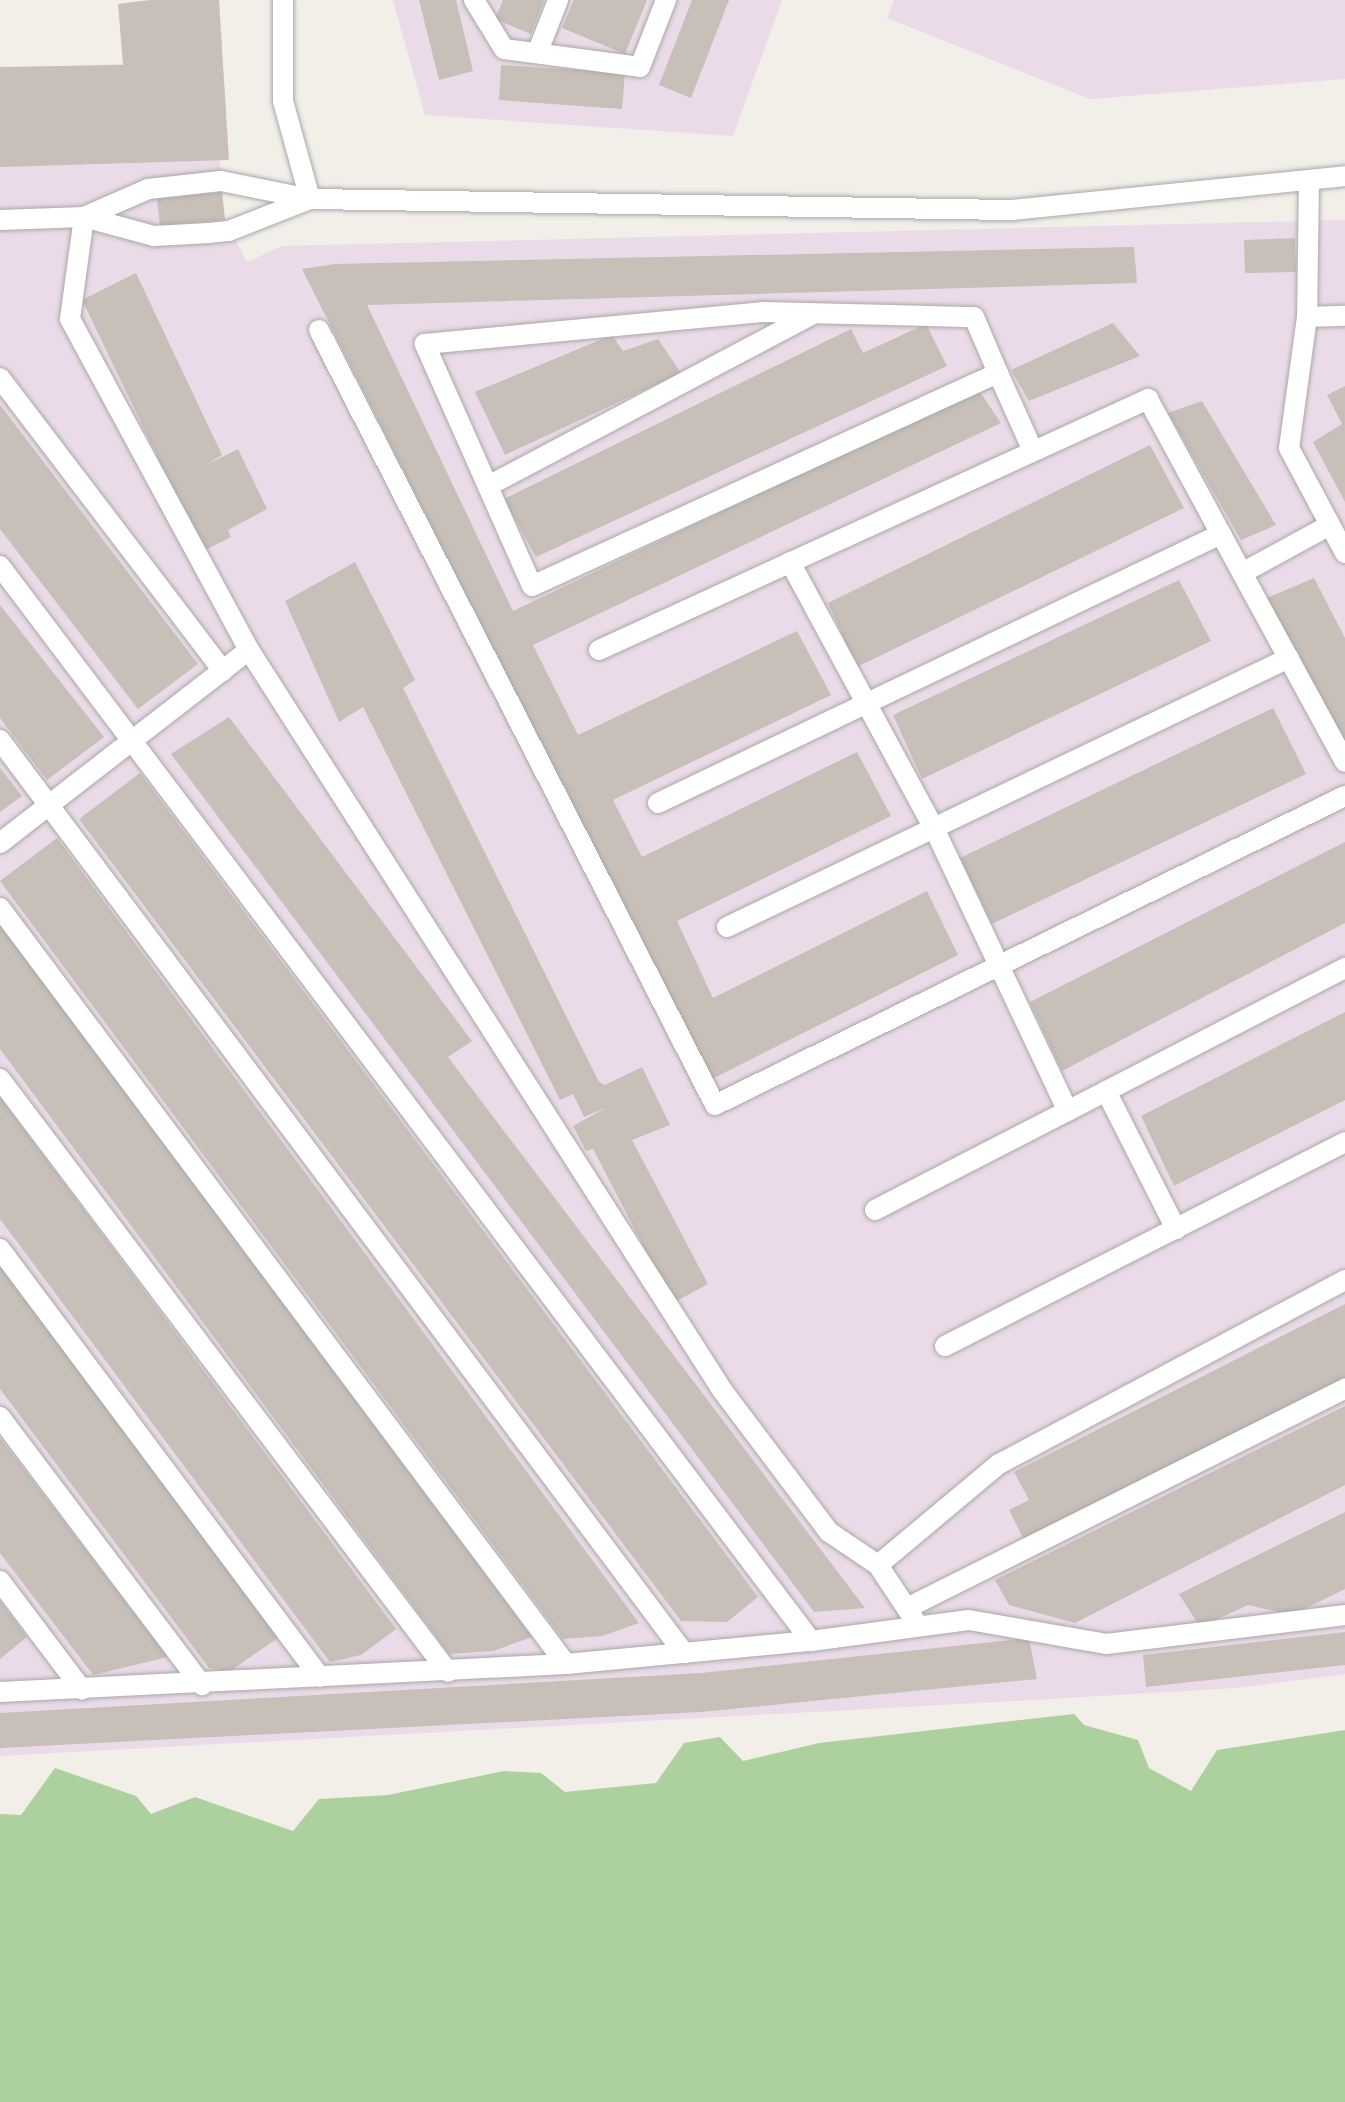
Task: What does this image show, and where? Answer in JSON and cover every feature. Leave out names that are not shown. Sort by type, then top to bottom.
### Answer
[{"type":"lane","points":[[283,0],[283,101],[310,199]]},
{"type":"lane","points":[[474,0],[504,49],[538,51],[640,67],[666,0]]},
{"type":"lane","points":[[538,51],[558,0]]},
{"type":"lane","points":[[84,217],[148,189],[221,181],[310,199],[1012,210],[1345,176]]},
{"type":"lane","points":[[1309,180],[1307,317],[1289,448],[1345,553]]},
{"type":"lane","points":[[1,219],[84,217],[154,236],[209,233],[229,231],[310,199]]},
{"type":"lane","points":[[84,217],[70,319],[249,650],[722,1390],[829,1532],[878,1565],[912,1616]]},
{"type":"lane","points":[[998,373],[532,586],[425,344],[764,312],[974,317],[1033,451]]},
{"type":"lane","points":[[488,486],[813,313]]},
{"type":"lane","points":[[1307,317],[1345,316]]},
{"type":"lane","points":[[319,330],[715,1105],[1345,796]]},
{"type":"lane","points":[[0,378],[223,671]]},
{"type":"lane","points":[[599,650],[1148,399],[1345,762]]},
{"type":"lane","points":[[1242,573],[1330,525]]},
{"type":"lane","points":[[658,803],[1221,534]]},
{"type":"lane","points":[[790,562],[870,702],[934,828],[1068,1111]]},
{"type":"lane","points":[[0,566],[811,1641]]},
{"type":"lane","points":[[0,843],[249,650]]},
{"type":"lane","points":[[727,927],[1289,658]]},
{"type":"lane","points":[[0,740],[684,1653]]},
{"type":"lane","points":[[0,908],[566,1664]]},
{"type":"lane","points":[[875,1210],[1345,968]]},
{"type":"lane","points":[[0,1079],[448,1672]]},
{"type":"lane","points":[[1106,1091],[1176,1229]]},
{"type":"lane","points":[[945,1346],[1345,1142]]},
{"type":"lane","points":[[0,1249],[320,1677]]},
{"type":"lane","points":[[878,1565],[999,1464],[1345,1280]]},
{"type":"lane","points":[[0,1692],[448,1672],[811,1641],[912,1616],[1345,1389]]},
{"type":"lane","points":[[0,1417],[202,1685]]},
{"type":"lane","points":[[0,1581],[82,1690]]},
{"type":"lane","points":[[912,1616],[969,1620],[1106,1644],[1345,1615]]},
{"type":"shaded area","points":[[150,0],[205,0],[225,220],[247,262],[282,246],[1345,220],[1345,1674],[1236,1688],[0,1756],[0,68],[154,63]]},
{"type":"shaded area","points":[[393,0],[782,0],[733,136],[425,115]]},
{"type":"shaded area","points":[[894,0],[1345,0],[1345,79],[1090,99],[887,18]]},
{"type":"green space","points":[[1074,1714],[1084,1725],[1138,1740],[1149,1768],[1191,1791],[1217,1750],[1345,1730],[1345,2102],[0,2102],[0,1814],[21,1815],[55,1768],[136,1796],[151,1814],[195,1797],[293,1831],[319,1799],[388,1795],[504,1771],[541,1773],[565,1792],[656,1783],[684,1743],[720,1737],[743,1761],[819,1743]]},
{"type":"building","points":[[150,0],[219,0],[229,160],[0,167],[0,67],[123,65],[118,4]]},
{"type":"building","points":[[419,0],[456,0],[473,71],[439,80]]},
{"type":"building","points":[[503,0],[544,0],[531,34],[495,19]]},
{"type":"building","points":[[574,0],[647,0],[625,54],[562,28]]},
{"type":"building","points":[[692,0],[729,0],[691,98],[659,85]]},
{"type":"building","points":[[501,65],[625,73],[622,109],[499,100]]},
{"type":"building","points":[[222,192],[225,220],[160,226],[157,199]]},
{"type":"building","points":[[1295,238],[1296,272],[1245,273],[1244,240]]},
{"type":"building","points":[[1134,247],[1137,283],[367,305],[513,611],[978,389],[1001,423],[533,645],[578,735],[797,631],[831,695],[613,800],[642,857],[857,752],[891,816],[677,921],[713,998],[927,891],[958,955],[710,1080],[302,269],[335,264]]},
{"type":"building","points":[[136,273],[222,455],[206,465],[238,449],[267,509],[228,530],[231,537],[203,551],[82,300]]},
{"type":"building","points":[[1113,323],[1140,356],[1029,401],[1011,370]]},
{"type":"building","points":[[926,324],[947,366],[536,557],[504,499],[851,329],[863,353]]},
{"type":"building","points":[[612,335],[623,351],[658,339],[681,373],[505,455],[475,392]]},
{"type":"building","points":[[1345,386],[1345,502],[1313,442],[1342,424],[1327,395]]},
{"type":"building","points":[[1202,401],[1276,525],[1241,540],[1168,413]]},
{"type":"building","points":[[0,405],[198,664],[138,709],[0,529]]},
{"type":"building","points":[[1150,445],[1184,508],[857,667],[828,603]]},
{"type":"building","points":[[355,562],[415,680],[403,688],[599,1082],[605,1085],[642,1067],[670,1125],[632,1140],[708,1284],[673,1303],[593,1149],[586,1151],[573,1126],[607,1107],[584,1117],[573,1094],[560,1100],[363,707],[339,722],[285,601]]},
{"type":"building","points":[[1314,578],[1345,638],[1345,746],[1267,598]]},
{"type":"building","points":[[1179,580],[1211,641],[922,779],[893,715]]},
{"type":"building","points":[[0,605],[104,737],[47,780],[0,718]]},
{"type":"building","points":[[1273,708],[1306,774],[992,924],[960,858]]},
{"type":"building","points":[[229,717],[472,1041],[448,1057],[865,1608],[814,1612],[171,754]]},
{"type":"building","points":[[0,768],[22,796],[0,812]]},
{"type":"building","points":[[140,773],[758,1597],[727,1622],[681,1621],[79,819]]},
{"type":"building","points":[[57,838],[639,1623],[602,1636],[563,1639],[0,881]]},
{"type":"building","points":[[1345,842],[1345,923],[1062,1071],[1030,1002]]},
{"type":"building","points":[[0,924],[532,1637],[493,1651],[449,1654],[0,1049]]},
{"type":"building","points":[[1345,1012],[1345,1100],[1174,1186],[1141,1116]]},
{"type":"building","points":[[0,1097],[396,1629],[361,1655],[330,1662],[0,1219]]},
{"type":"building","points":[[0,1265],[279,1637],[229,1672],[209,1668],[0,1389]]},
{"type":"building","points":[[1345,1304],[1345,1378],[1024,1540],[1009,1510],[1029,1500],[1014,1472]]},
{"type":"building","points":[[1345,1406],[1345,1485],[1075,1623],[1009,1605],[995,1580]]},
{"type":"building","points":[[0,1438],[168,1657],[93,1675],[0,1553]]},
{"type":"building","points":[[1345,1512],[1345,1589],[1292,1615],[1248,1605],[1200,1627],[1179,1594]]},
{"type":"building","points":[[0,1601],[27,1637],[0,1659]]},
{"type":"building","points":[[1345,1632],[1345,1665],[1146,1687],[1143,1655]]},
{"type":"building","points":[[1029,1638],[1037,1679],[701,1712],[0,1748],[0,1713],[701,1673]]}]
